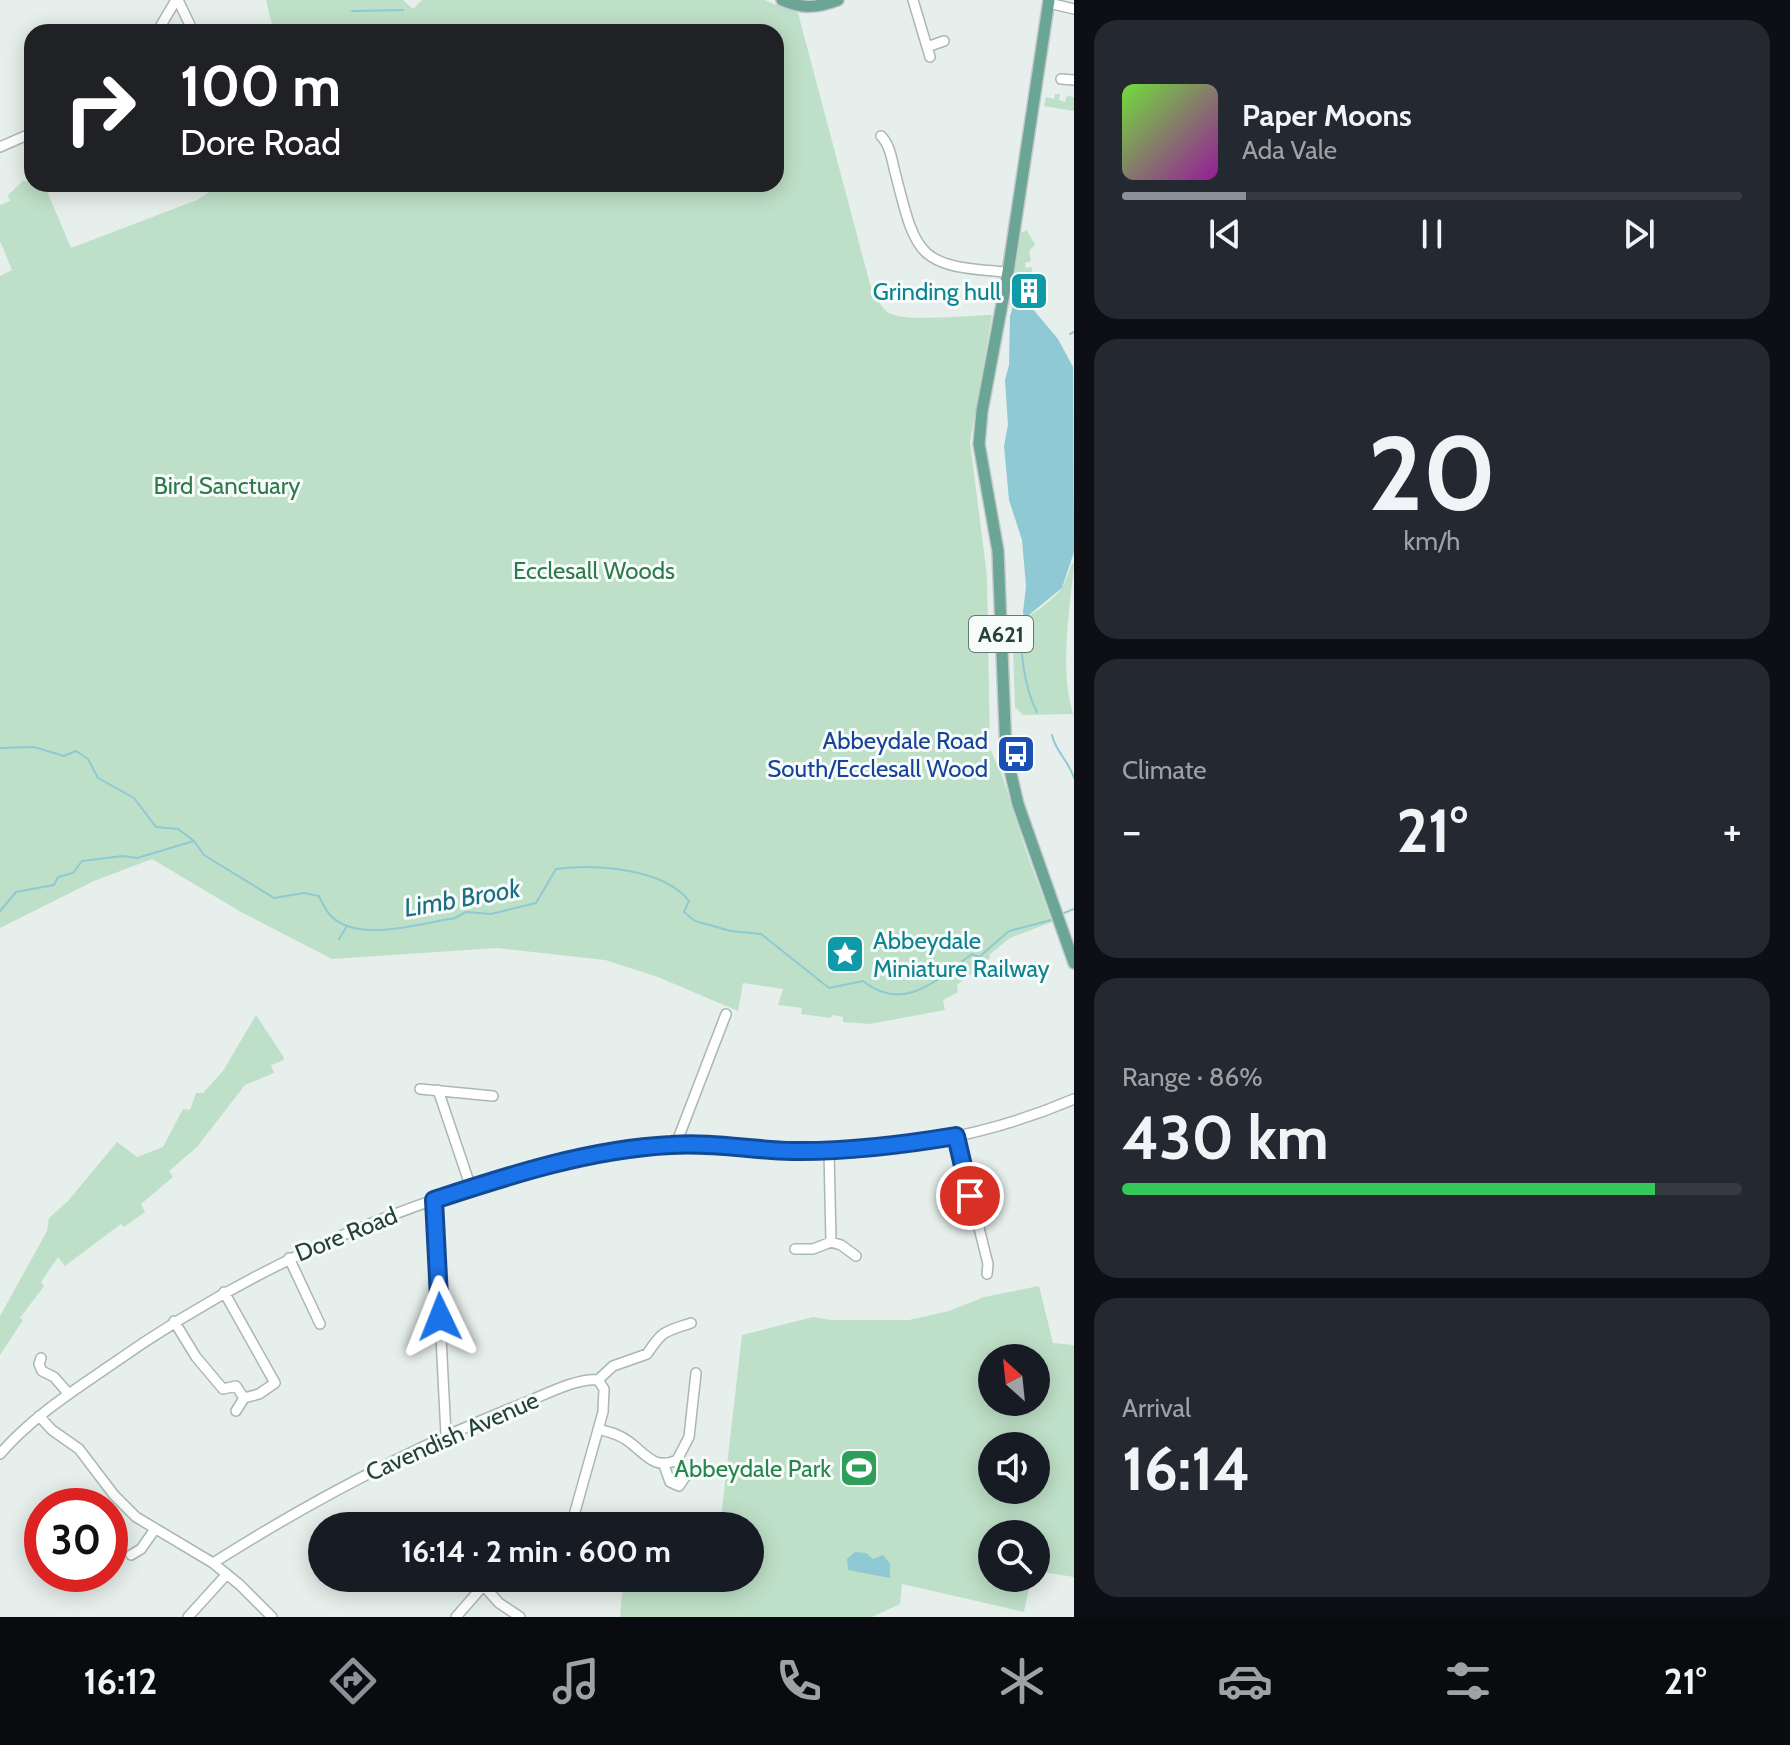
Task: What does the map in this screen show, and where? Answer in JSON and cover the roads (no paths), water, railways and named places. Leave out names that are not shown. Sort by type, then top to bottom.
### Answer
[{"type":"main road","points":[[782,0],[819,6],[838,0]]},
{"type":"main road","name":"A621","points":[[1050,1],[979,444],[998,551],[1004,737],[1018,804],[1074,963]]},
{"type":"street","points":[[162,24],[177,0]]},
{"type":"street","points":[[177,0],[189,24]]},
{"type":"street","points":[[913,0],[928,52],[944,41]]},
{"type":"street","points":[[1050,1],[1074,9]]},
{"type":"street","points":[[1061,79],[1074,80]]},
{"type":"street","points":[[0,147],[24,136]]},
{"type":"street","points":[[881,136],[889,147],[912,234],[925,252],[935,261],[959,269],[1008,272]]},
{"type":"street","points":[[676,1144],[726,1014]]},
{"type":"street","points":[[420,1089],[493,1096]]},
{"type":"street","points":[[438,1090],[471,1188]]},
{"type":"street","name":"Dore Road","points":[[0,1454],[39,1416],[174,1321],[289,1258],[434,1200],[551,1165],[617,1151],[676,1144],[829,1151],[883,1147],[956,1136],[1019,1120],[1074,1099]]},
{"type":"street","points":[[956,1136],[988,1264],[987,1274]]},
{"type":"street","points":[[829,1151],[831,1242]]},
{"type":"street","points":[[434,1200],[446,1435]]},
{"type":"street","points":[[795,1249],[813,1249],[831,1242],[856,1256]]},
{"type":"street","points":[[289,1258],[320,1324]]},
{"type":"street","points":[[224,1292],[275,1383],[259,1394],[244,1398],[236,1411]]},
{"type":"street","points":[[174,1321],[196,1357],[223,1389],[236,1386],[244,1398]]},
{"type":"street","name":"Cavendish Avenue","points":[[213,1563],[343,1485],[446,1435],[544,1395],[589,1379],[598,1380],[613,1366],[647,1354],[662,1333],[691,1323]]},
{"type":"street","points":[[28,1365],[40,1361],[42,1371],[54,1377],[69,1394]]},
{"type":"street","points":[[598,1429],[625,1438],[649,1460],[664,1465],[677,1460],[689,1437],[696,1373]]},
{"type":"street","points":[[575,1512],[605,1397],[598,1380]]},
{"type":"street","points":[[39,1416],[52,1430],[79,1449],[129,1510],[213,1563],[272,1617]]},
{"type":"street","points":[[664,1465],[670,1482],[679,1486],[685,1477],[677,1460]]},
{"type":"street","points":[[131,1555],[141,1549],[155,1529]]},
{"type":"street","points":[[188,1617],[227,1574]]},
{"type":"street","points":[[456,1617],[477,1592]]},
{"type":"street","points":[[492,1592],[499,1603],[520,1617]]},
{"type":"water","points":[[1027,302],[1058,339],[1073,367],[1074,552],[1062,588],[1024,619],[1026,586],[1022,540],[1009,500],[1004,446],[1008,425],[1005,380],[1009,365],[1010,316],[1013,306]]},
{"type":"water","points":[[855,1552],[866,1553],[873,1559],[883,1555],[890,1564],[890,1578],[848,1570],[847,1559]]},
{"type":"waterway","points":[[352,11],[403,10]]},
{"type":"waterway","points":[[1070,334],[1074,332]]},
{"type":"waterway","points":[[1024,619],[1021,641],[1023,666],[1037,712]]},
{"type":"waterway","points":[[1052,735],[1074,778]]},
{"type":"waterway","name":"Limb Brook","points":[[0,748],[34,747],[64,756],[76,751],[88,759],[98,778],[134,798],[156,827],[178,829],[194,841],[204,855],[274,898],[304,893],[319,896],[332,917],[358,929],[409,927],[455,918],[466,912],[491,914],[536,903],[556,869],[608,868],[646,875],[678,890],[689,901],[684,912],[695,921],[731,931],[761,934],[829,988],[863,981],[878,990],[907,994],[933,982],[972,954],[979,957],[1009,931],[1051,920]]},
{"type":"waterway","points":[[0,911],[16,892],[54,885],[58,877],[73,873],[82,861],[123,856],[137,858],[194,841]]},
{"type":"waterway","name":"Limb Brook","points":[[1064,913],[1074,909]]},
{"type":"waterway","points":[[339,939],[347,926]]},
{"type":"place","name":"Grinding hull","points":[[1029,291]]},
{"type":"place","name":"Abbeydale Road South/Ecclesall Wood","points":[[1016,754]]},
{"type":"place","name":"Abbeydale Miniature Railway","points":[[845,954]]},
{"type":"place","name":"Abbeydale Park","points":[[859,1468]]},
{"type":"park label","name":"Bird Sanctuary","points":[[227,485]]},
{"type":"park label","name":"Ecclesall Woods","points":[[594,570]]}]
